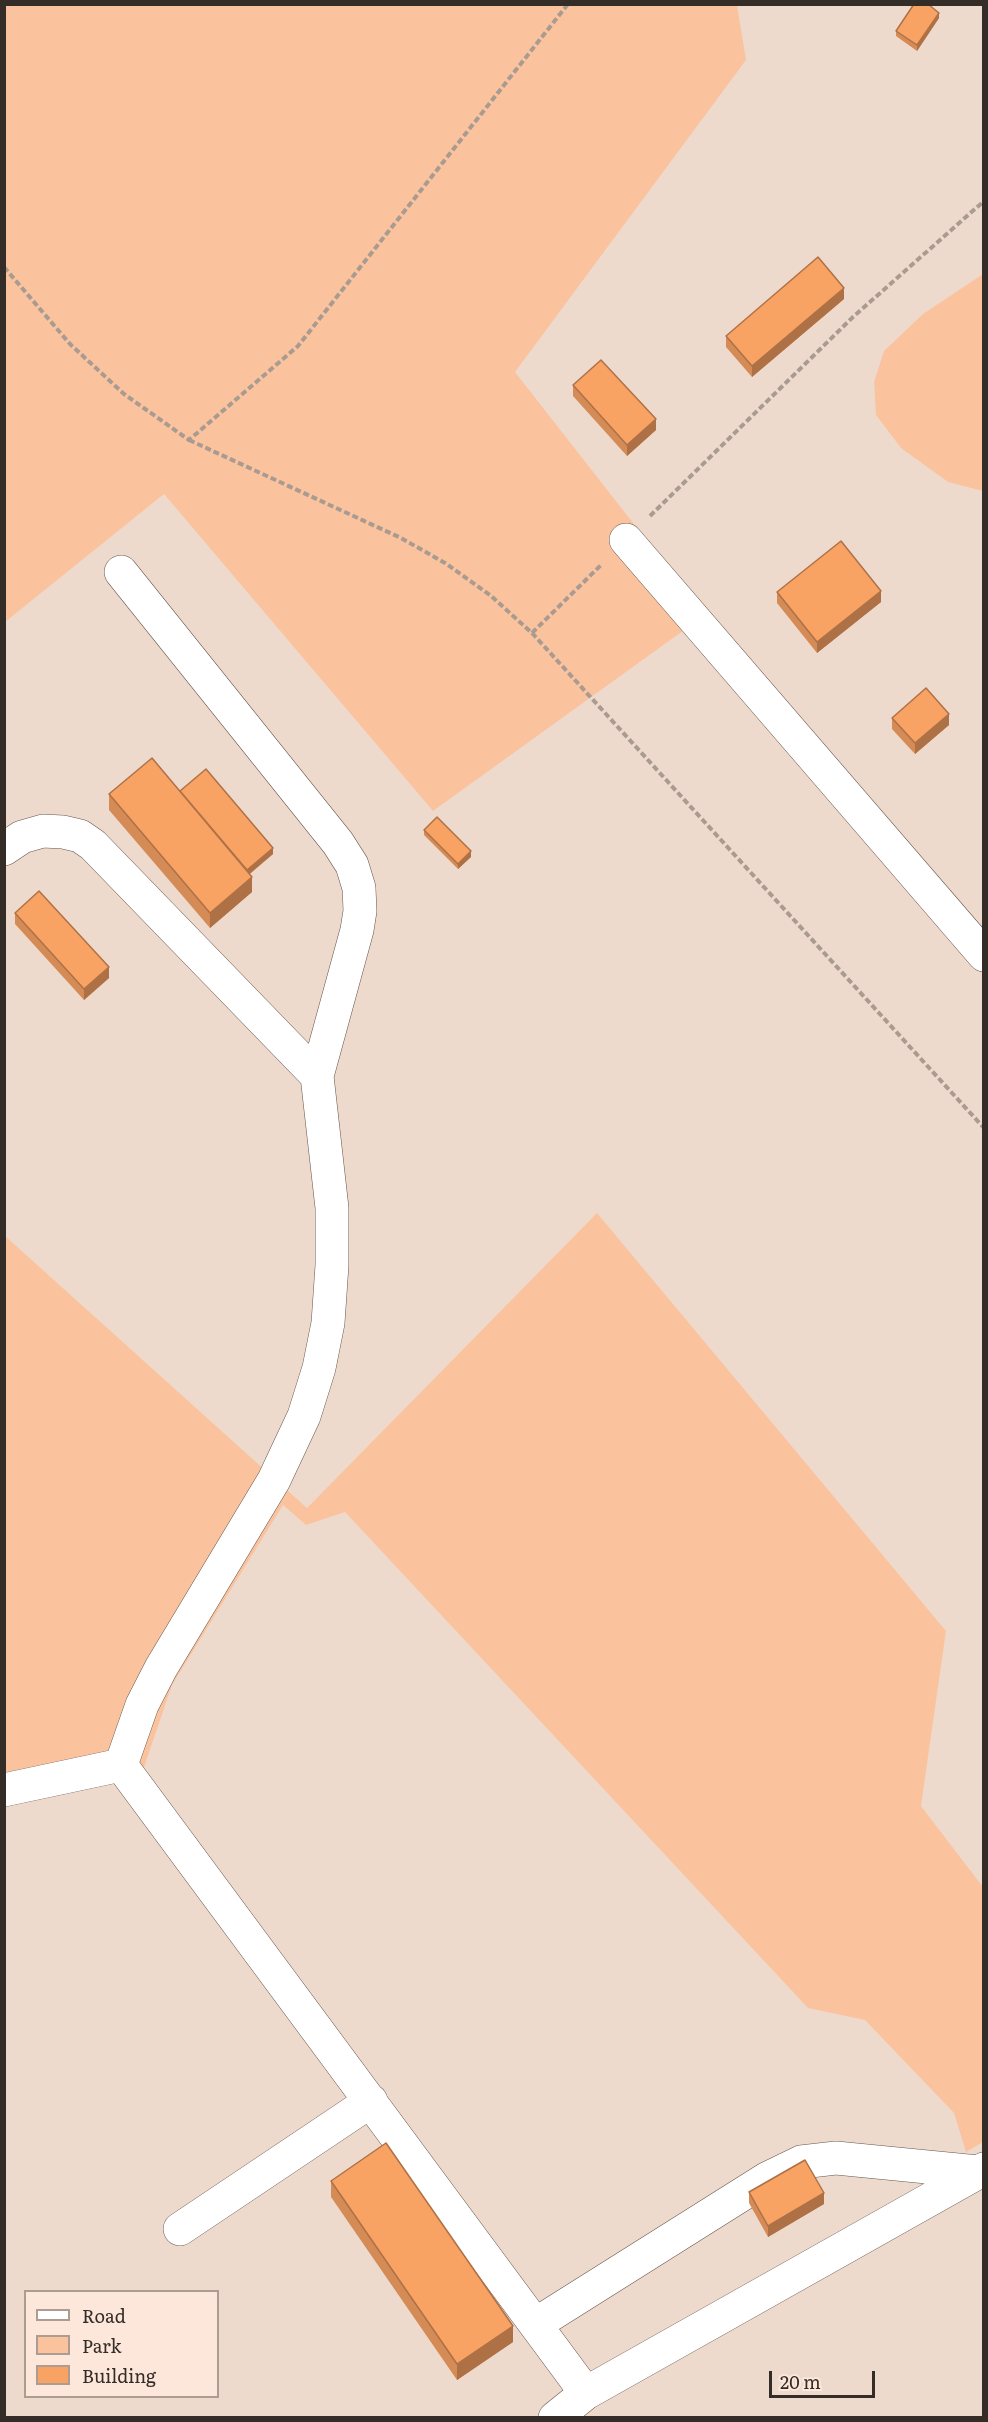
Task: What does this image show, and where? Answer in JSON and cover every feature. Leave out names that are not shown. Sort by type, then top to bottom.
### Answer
[{"type":"street","points":[[626,540],[984,955]]},
{"type":"street","points":[[121,572],[338,843],[352,865],[359,888],[360,911],[357,930],[317,1076],[332,1208],[332,1265],[328,1323],[319,1368],[304,1416],[274,1480],[160,1668],[142,1705],[121,1765]]},
{"type":"street","points":[[4,849],[22,837],[43,831],[80,836],[93,845],[317,1076]]},
{"type":"street","points":[[4,1790],[121,1765]]},
{"type":"street","points":[[121,1765],[586,2393]]},
{"type":"street","points":[[180,2229],[371,2102]]},
{"type":"street","points":[[536,2324],[768,2178],[801,2162],[836,2158],[981,2171]]},
{"type":"street","points":[[555,2418],[586,2393],[981,2171]]},
{"type":"path","points":[[189,440],[298,346],[568,4]]},
{"type":"path","points":[[532,633],[853,317],[984,201]]},
{"type":"path","points":[[4,267],[70,344],[124,394],[189,440],[401,538],[445,563],[490,595],[532,633],[984,1128]]},
{"type":"green space","points":[[5,5],[737,5],[746,60],[515,372],[705,615],[433,811],[164,494],[5,622]]},
{"type":"green space","points":[[983,274],[983,491],[948,482],[901,448],[876,415],[874,382],[884,351],[923,314]]},
{"type":"green space","points":[[597,1213],[946,1631],[921,1806],[983,1887],[983,2142],[966,2152],[954,2113],[865,2020],[808,2008],[345,1512],[306,1525],[283,1505],[172,1685],[142,1773],[5,1803],[4,1235],[307,1508]]},
{"type":"building","points":[[914,4],[928,4],[939,13],[917,45],[896,31]]},
{"type":"building","points":[[818,257],[844,288],[752,366],[726,336]]},
{"type":"building","points":[[601,360],[656,419],[627,445],[573,385]]},
{"type":"building","points":[[841,541],[881,591],[817,642],[777,592]]},
{"type":"building","points":[[926,688],[949,714],[915,743],[892,718]]},
{"type":"building","points":[[152,758],[252,877],[210,913],[109,794]]},
{"type":"building","points":[[206,769],[273,848],[247,870],[180,791]]},
{"type":"building","points":[[437,817],[471,851],[458,864],[424,830]]},
{"type":"building","points":[[39,891],[109,967],[84,989],[15,913]]},
{"type":"building","points":[[386,2143],[513,2326],[457,2364],[331,2181]]},
{"type":"building","points":[[805,2160],[824,2193],[768,2226],[749,2192]]}]
